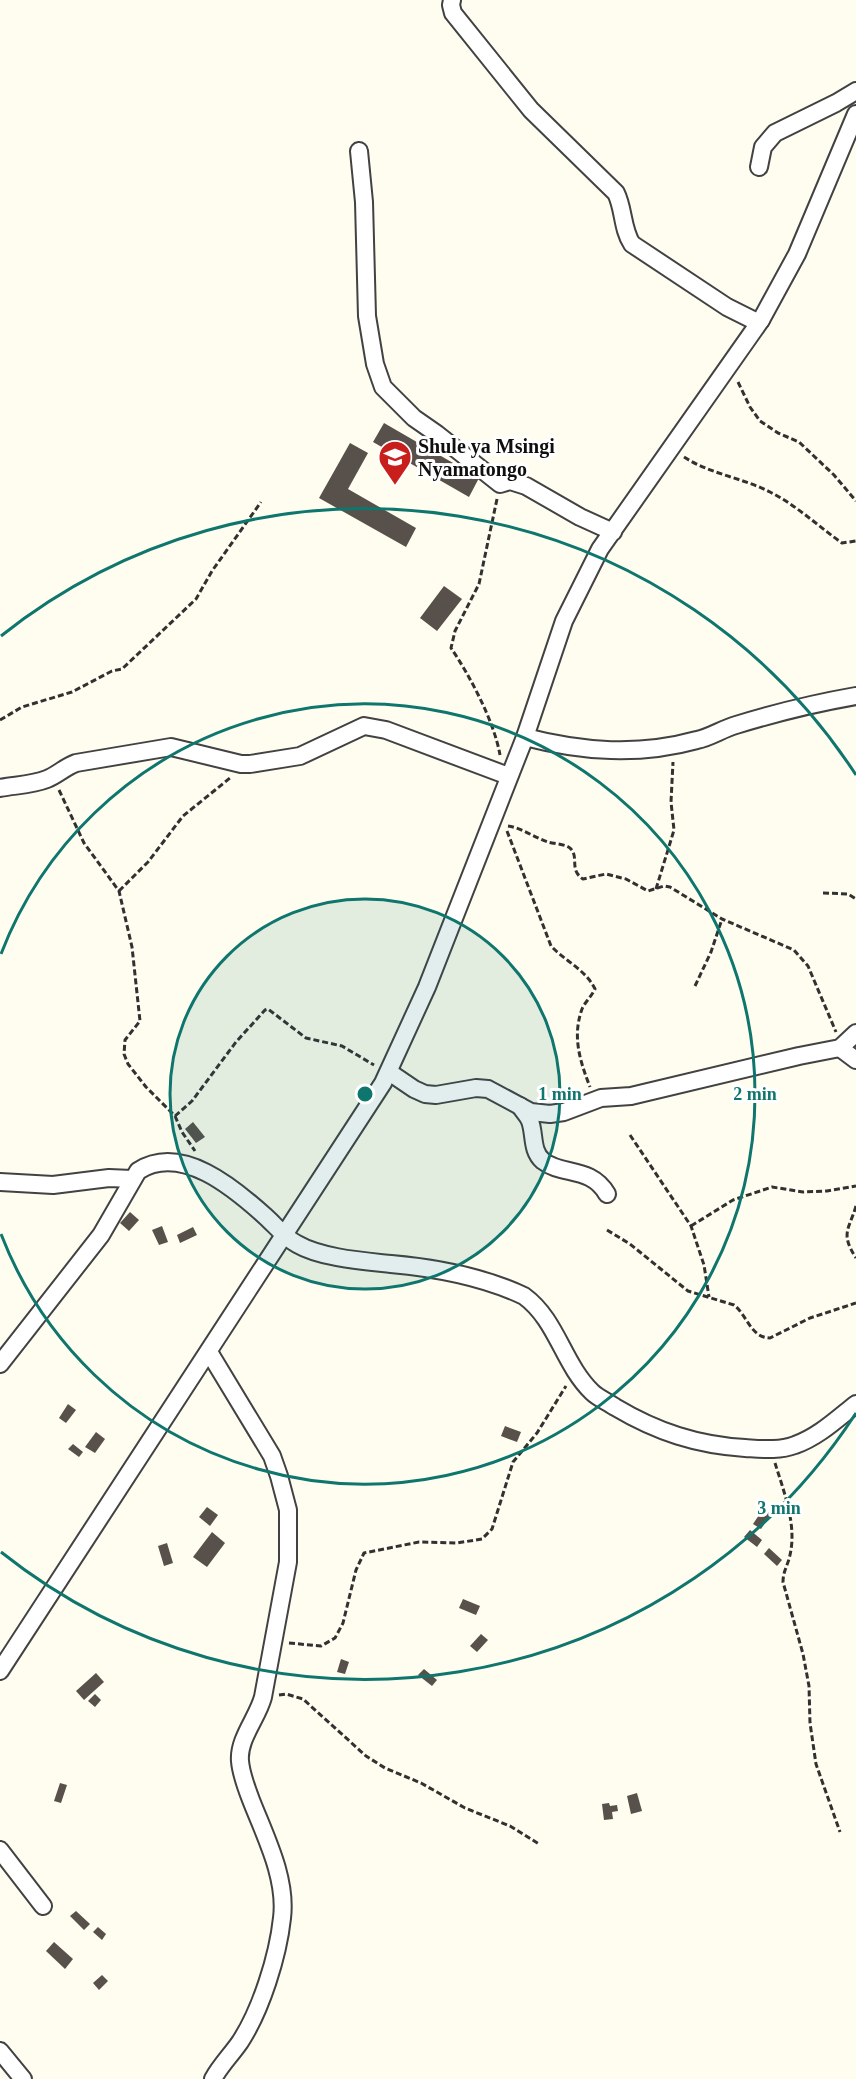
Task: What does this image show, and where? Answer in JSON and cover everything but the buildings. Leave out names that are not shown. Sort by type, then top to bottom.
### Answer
[{"type":"street","points":[[452,0],[453,13],[531,110],[616,193],[621,203],[627,236],[632,244],[727,307],[757,322],[761,320]]},
{"type":"street","points":[[759,167],[763,147],[775,133],[836,104],[856,91]]},
{"type":"street","points":[[0,1671],[285,1236],[389,1072],[427,987],[507,774],[525,737],[564,621],[600,549],[761,320],[849,151],[849,126],[856,114]]},
{"type":"street","points":[[359,151],[364,202],[367,316],[375,364],[384,387],[414,418],[500,484],[510,481],[526,486],[580,517],[613,532]]},
{"type":"street","points":[[525,737],[564,747],[631,751],[704,738],[743,723],[856,696]]},
{"type":"street","points":[[0,788],[38,783],[76,763],[162,748],[180,748],[246,764],[300,756],[364,726],[386,730],[507,774]]},
{"type":"street","points":[[389,1072],[424,1094],[448,1094],[465,1089],[488,1089],[537,1113],[564,1113],[595,1100],[631,1096],[840,1048],[856,1033]]},
{"type":"street","points":[[840,1048],[856,1060]]},
{"type":"street","points":[[520,1106],[530,1121],[535,1149],[540,1158],[550,1164],[585,1175],[601,1185],[607,1194]]},
{"type":"street","points":[[0,1364],[101,1235],[138,1171],[146,1166],[174,1162],[189,1165],[211,1175],[256,1208],[297,1245],[362,1262],[451,1272],[524,1296],[549,1323],[575,1372],[593,1393],[629,1415],[664,1431],[695,1442],[720,1447],[771,1450],[795,1445],[816,1435],[856,1404]]},
{"type":"street","points":[[0,1182],[53,1185],[110,1178],[132,1179]]},
{"type":"street","points":[[209,1352],[268,1448],[279,1476],[288,1510],[288,1562],[263,1697],[239,1758],[242,1775],[275,1863],[281,1889],[283,1917],[266,1985],[254,2017],[213,2079]]},
{"type":"street","points":[[0,1850],[43,1906]]},
{"type":"street","points":[[0,2051],[22,2079]]},
{"type":"path","points":[[731,363],[754,414],[772,430],[799,442],[834,475],[856,501]]},
{"type":"path","points":[[671,445],[697,465],[754,484],[779,497],[842,543],[856,541]]},
{"type":"path","points":[[500,484],[479,584],[455,631],[451,648],[464,668],[493,730],[507,774]]},
{"type":"path","points":[[0,720],[22,707],[72,692],[112,671],[122,669],[196,599],[212,571],[261,502]]},
{"type":"path","points":[[656,889],[674,830],[671,802],[674,745]]},
{"type":"path","points":[[118,891],[148,862],[183,816],[246,764]]},
{"type":"path","points":[[53,777],[84,843],[118,891],[132,947],[140,1021],[125,1040],[124,1054],[136,1075],[175,1116],[182,1132],[211,1175]]},
{"type":"path","points":[[595,1100],[580,1062],[576,1035],[583,1008],[594,989],[592,983],[551,946],[505,826],[520,829],[547,842],[569,846],[573,852],[576,872],[583,879],[606,874],[626,879],[648,891],[664,886],[676,889],[722,919],[794,950],[802,957],[837,1034],[840,1048]]},
{"type":"path","points":[[824,893],[848,894],[856,899]]},
{"type":"path","points":[[695,986],[711,952],[722,919]]},
{"type":"path","points":[[175,1116],[192,1101],[236,1042],[268,1009],[306,1038],[342,1046],[389,1072]]},
{"type":"path","points":[[630,1135],[691,1226],[704,1265],[709,1297]]},
{"type":"path","points":[[691,1226],[733,1200],[772,1187],[803,1192],[856,1186]]},
{"type":"path","points":[[856,1206],[848,1224],[846,1239],[856,1258]]},
{"type":"path","points":[[607,1230],[630,1244],[688,1290],[734,1305],[755,1332],[764,1338],[770,1338],[810,1318],[856,1303]]},
{"type":"path","points":[[274,1639],[321,1646],[334,1638],[343,1623],[356,1570],[364,1553],[419,1542],[457,1543],[482,1539],[492,1529],[513,1462],[537,1432],[575,1372]]},
{"type":"path","points":[[771,1450],[787,1503],[792,1533],[790,1556],[783,1571],[783,1582],[803,1654],[816,1764],[840,1832]]},
{"type":"path","points":[[263,1697],[286,1694],[303,1699],[366,1756],[385,1768],[421,1783],[465,1809],[510,1826],[539,1844]]},
{"type":"place","name":"Shule ya Msingi Nyamatongo","points":[[395,486]]}]
